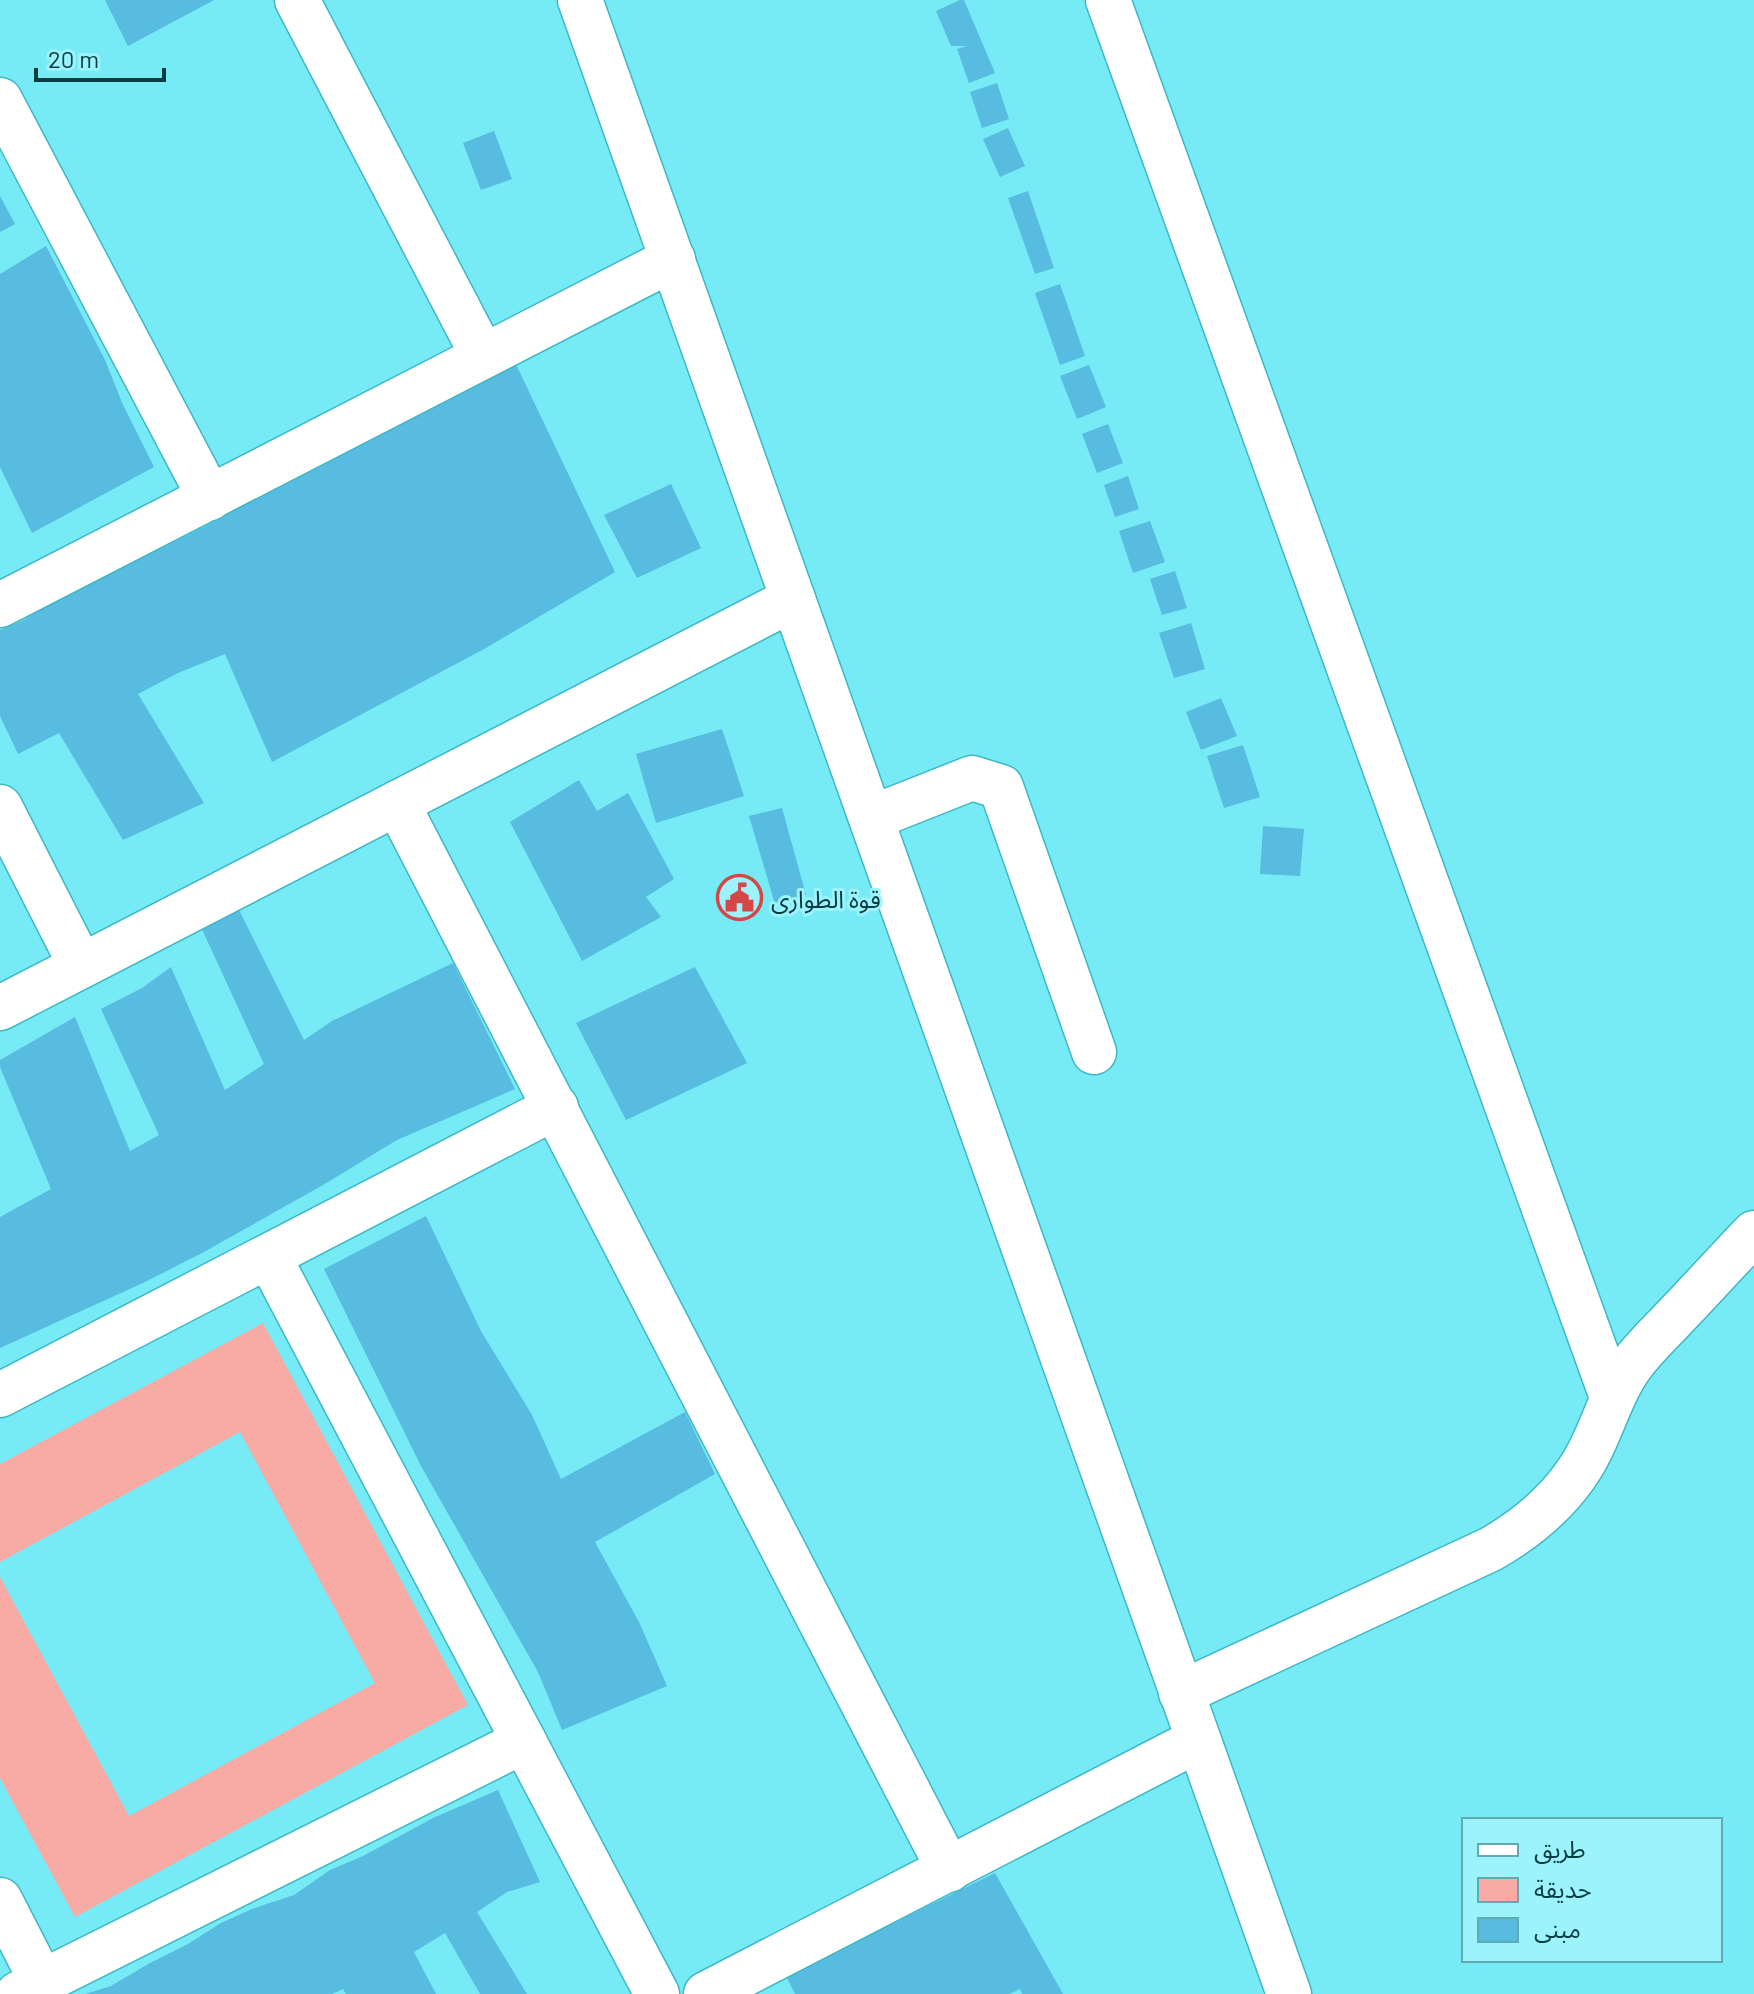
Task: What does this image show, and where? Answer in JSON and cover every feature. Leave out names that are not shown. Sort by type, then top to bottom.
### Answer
[{"type":"street","points":[[297,0],[483,356]]},
{"type":"street","points":[[580,0],[1289,1994]]},
{"type":"street","points":[[1108,0],[1612,1397]]},
{"type":"street","points":[[0,100],[210,498]]},
{"type":"street","points":[[0,605],[673,259]]},
{"type":"street","points":[[0,1008],[793,599]]},
{"type":"street","points":[[871,818],[972,778],[1001,787],[1094,1052]]},
{"type":"street","points":[[397,803],[949,1870]]},
{"type":"street","points":[[0,807],[81,966]]},
{"type":"street","points":[[0,1395],[556,1107]]},
{"type":"street","points":[[1181,1693],[1491,1549],[1541,1515],[1580,1469],[1595,1442],[1612,1397],[1634,1362],[1754,1233]]},
{"type":"street","points":[[269,1257],[657,1994]]},
{"type":"street","points":[[706,1994],[1198,1740]]},
{"type":"street","points":[[0,1900],[30,1988],[524,1741]]},
{"type":"green space","points":[[263,1323],[468,1705],[75,1917],[0,1778],[0,1577],[129,1816],[375,1683],[240,1432],[0,1562],[0,1464]]},
{"type":"building","points":[[105,0],[214,0],[128,46]]},
{"type":"building","points":[[964,0],[995,73],[969,83],[957,49],[967,46],[951,46],[936,11]]},
{"type":"building","points":[[997,83],[1009,119],[982,128],[970,92]]},
{"type":"building","points":[[1008,128],[1025,166],[1000,177],[983,139]]},
{"type":"building","points":[[494,131],[512,179],[481,190],[463,143]]},
{"type":"building","points":[[1028,191],[1054,268],[1035,274],[1008,198]]},
{"type":"building","points":[[0,196],[15,224],[0,232]]},
{"type":"building","points":[[46,246],[105,360],[154,467],[32,533],[0,467],[0,274]]},
{"type":"building","points":[[1060,284],[1085,356],[1060,365],[1035,293]]},
{"type":"building","points":[[512,356],[615,572],[484,649],[272,762],[225,654],[138,694],[204,803],[123,840],[59,733],[18,754],[0,716],[0,630],[204,527]]},
{"type":"building","points":[[1089,365],[1106,407],[1077,419],[1060,376]]},
{"type":"building","points":[[1108,424],[1123,463],[1097,473],[1082,434]]},
{"type":"building","points":[[1128,476],[1139,509],[1115,517],[1104,485]]},
{"type":"building","points":[[671,484],[701,548],[637,578],[604,515]]},
{"type":"building","points":[[1150,521],[1165,562],[1133,573],[1119,531]]},
{"type":"building","points":[[1175,571],[1187,608],[1162,615],[1150,579]]},
{"type":"building","points":[[1191,623],[1205,669],[1174,678],[1159,633]]},
{"type":"building","points":[[1221,698],[1237,736],[1201,750],[1186,712]]},
{"type":"building","points":[[722,729],[744,796],[656,823],[636,754]]},
{"type":"building","points":[[1243,745],[1260,797],[1224,808],[1207,756]]},
{"type":"building","points":[[579,780],[597,811],[628,793],[674,879],[646,897],[661,917],[582,961],[510,822]]},
{"type":"building","points":[[782,808],[806,895],[775,904],[749,816]]},
{"type":"building","points":[[1263,826],[1304,829],[1300,876],[1260,874]]},
{"type":"building","points":[[236,904],[304,1040],[332,1021],[453,963],[515,1089],[397,1140],[202,1253],[0,1348],[0,1217],[51,1189],[0,1067],[0,1060],[75,1017],[130,1151],[159,1135],[101,1009],[142,988],[171,967],[225,1090],[264,1064],[200,925]]},
{"type":"building","points":[[695,967],[747,1063],[626,1120],[576,1023]]},
{"type":"building","points":[[426,1216],[481,1331],[532,1415],[561,1479],[685,1412],[715,1474],[595,1542],[640,1624],[667,1686],[562,1730],[538,1672],[421,1466],[324,1269]]},
{"type":"building","points":[[498,1790],[540,1882],[507,1892],[477,1912],[527,1994],[480,1994],[445,1933],[414,1952],[436,1994],[346,1994],[343,1989],[332,1994],[85,1994],[111,1986],[221,1923],[294,1895],[330,1870],[433,1818]]},
{"type":"building","points":[[995,1873],[1063,1994],[1022,1994],[1020,1989],[1009,1994],[795,1994],[786,1976]]},
{"type":"place","name":"قوة الطواری","points":[[740,898]]}]
